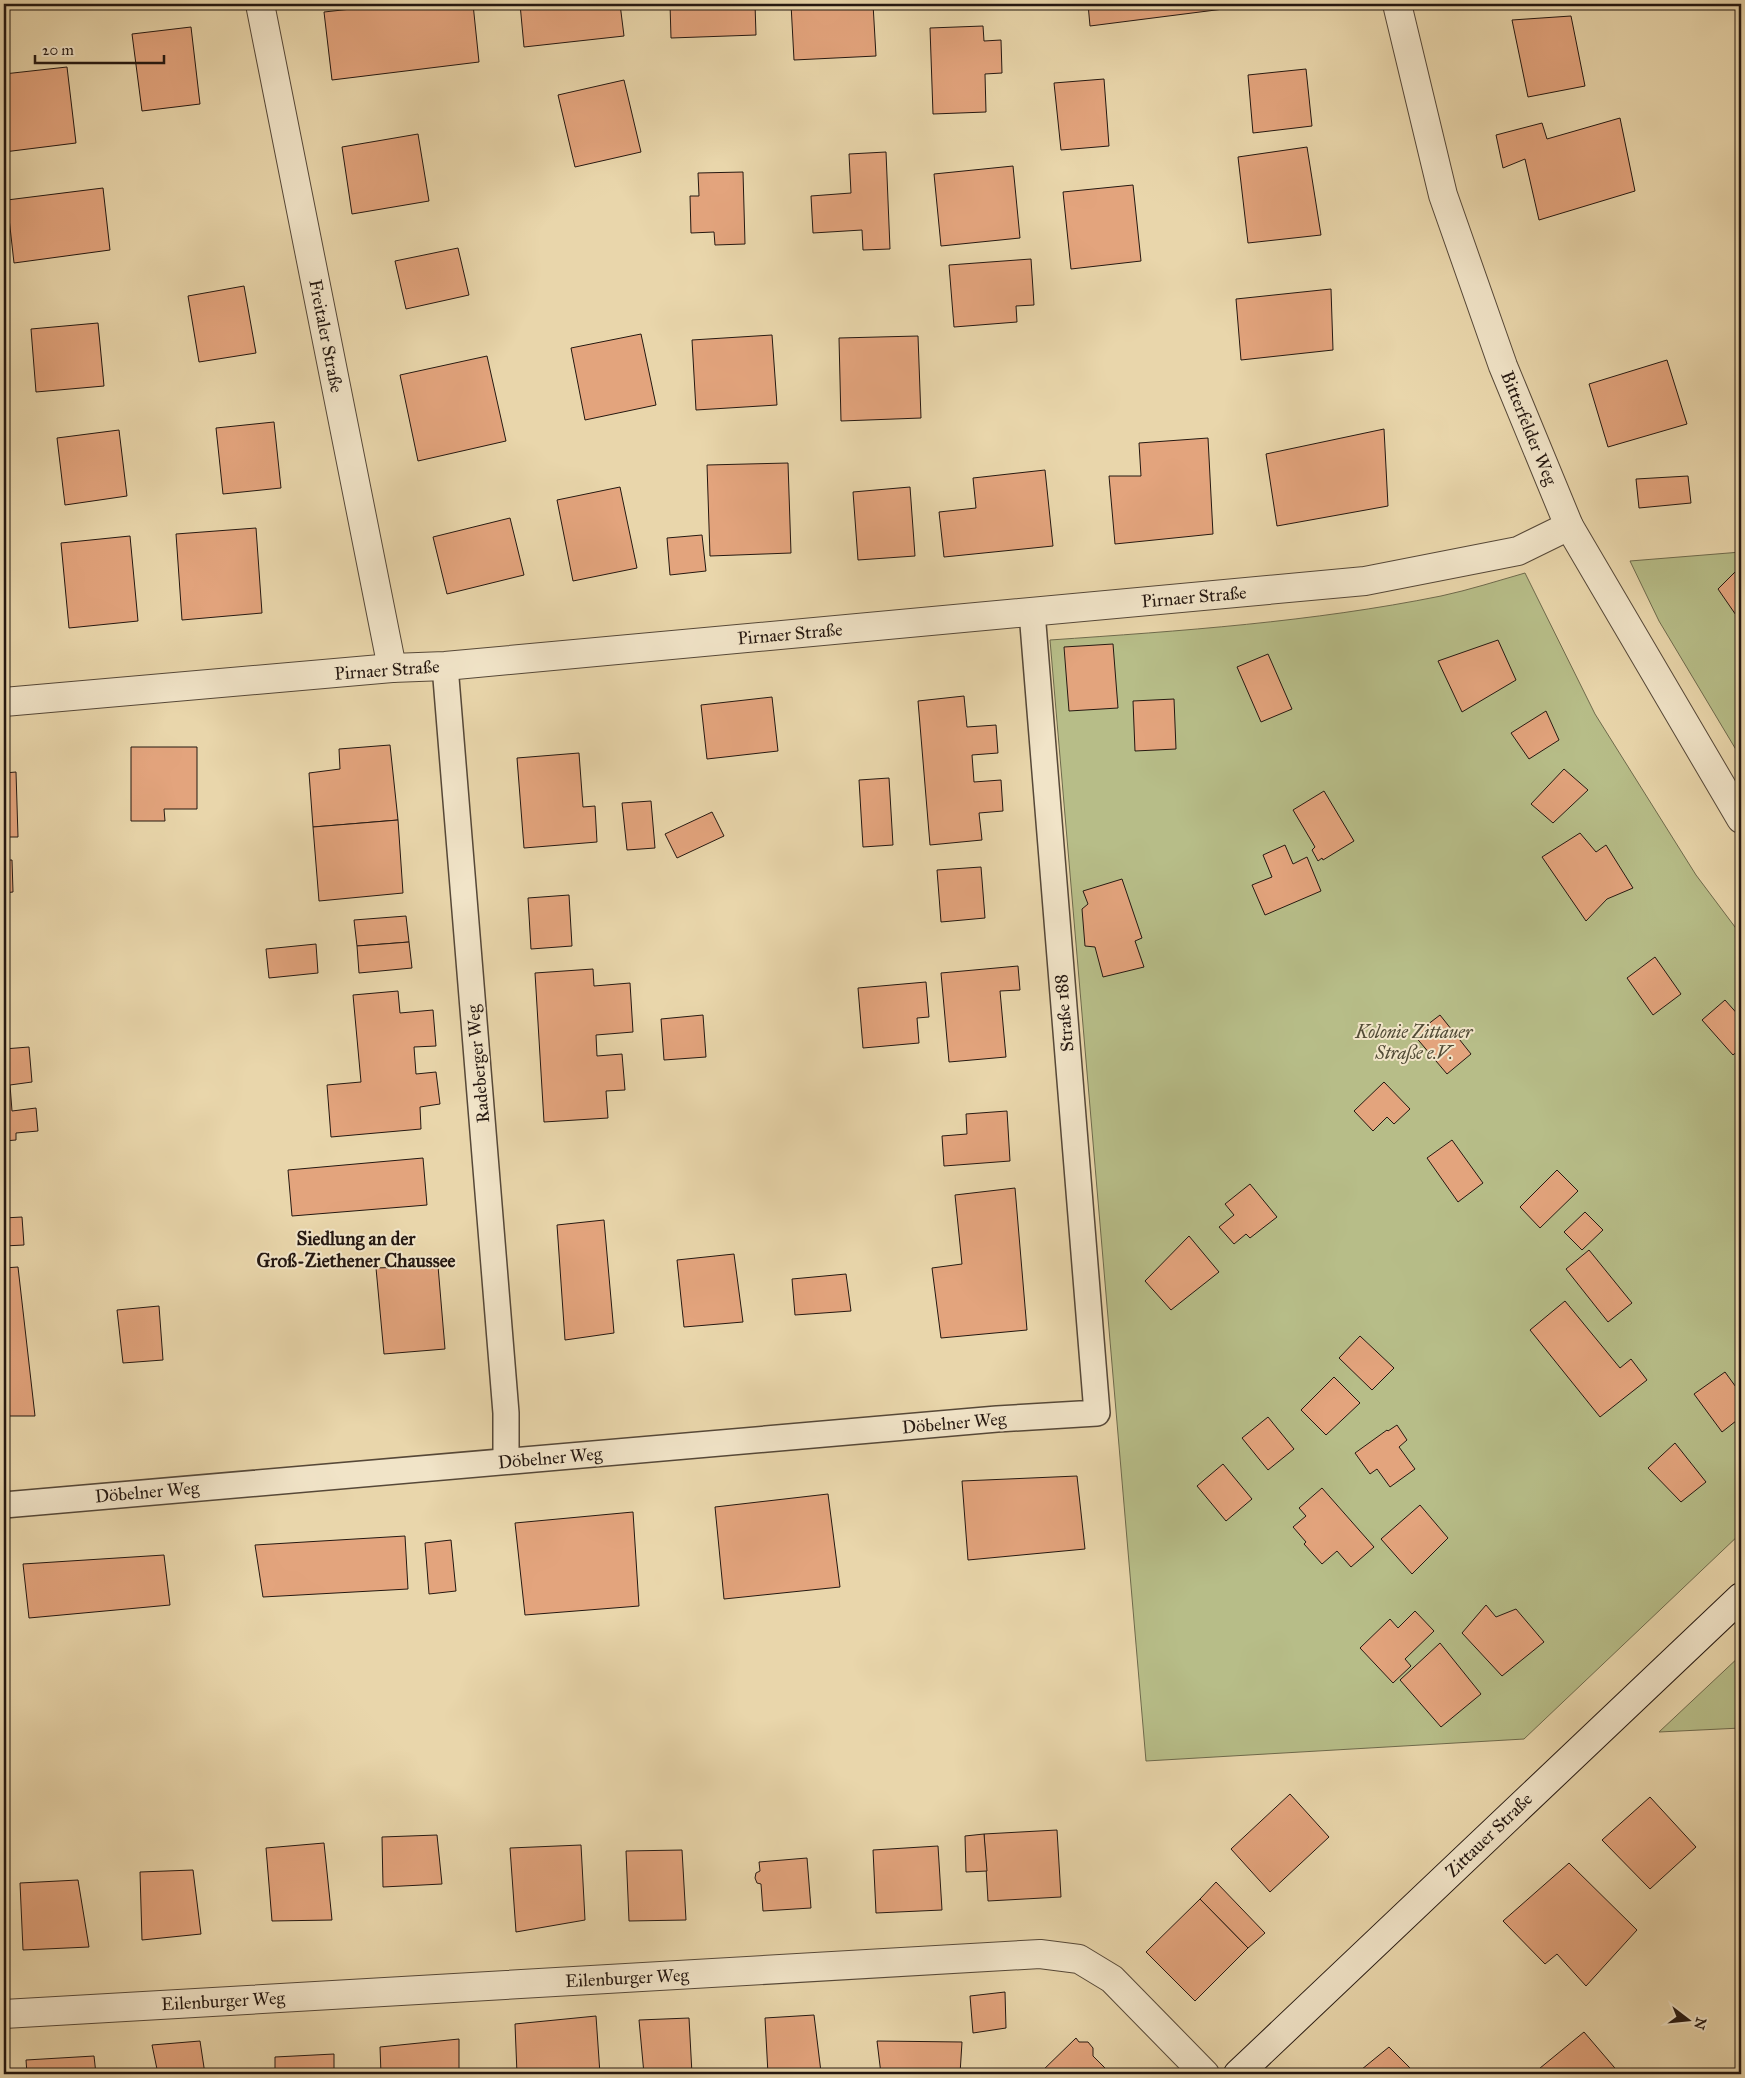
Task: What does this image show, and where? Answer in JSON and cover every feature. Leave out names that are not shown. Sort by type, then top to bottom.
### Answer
[{"type":"street","name":"Freitaler Straße","points":[[260,4],[392,668]]},
{"type":"street","name":"Bitterfelder Weg","points":[[1397,4],[1443,195],[1503,366],[1569,526],[1741,819]]},
{"type":"street","name":"Pirnaer Straße","points":[[4,702],[392,668],[445,666],[1365,580],[1518,550],[1569,526]]},
{"type":"street","name":"Zittauer Straße","points":[[1238,2074],[1741,1597]]},
{"type":"street","name":"Eilenburger Weg","points":[[4,2014],[1040,1954],[1079,1959],[1112,1979],[1206,2074]]},
{"type":"lane","name":"Straße 188","points":[[1032,612],[1097,1414]]},
{"type":"lane","name":"Radeberger Weg","points":[[445,666],[506,1413],[506,1461]]},
{"type":"lane","name":"Döbelner Weg","points":[[4,1504],[997,1419],[1097,1414]]},
{"type":"green space","points":[[1741,552],[1741,758],[1659,621],[1630,561]]},
{"type":"green space","name":"Kolonie Zittauer Straße e.V.","points":[[1525,573],[1595,714],[1696,875],[1741,935],[1741,1533],[1524,1739],[1146,1761],[1050,640],[1197,629],[1344,613],[1441,596]]},
{"type":"green space","points":[[1741,1655],[1741,1728],[1659,1732]]},
{"type":"building","points":[[397,4],[473,4],[479,62],[332,80],[324,12]]},
{"type":"building","points":[[520,4],[620,4],[624,36],[524,47]]},
{"type":"building","points":[[670,4],[755,4],[756,35],[671,38]]},
{"type":"building","points":[[791,4],[873,4],[876,56],[794,60]]},
{"type":"building","points":[[1088,4],[1246,4],[1247,6],[1090,26]]},
{"type":"building","points":[[1571,16],[1585,86],[1528,97],[1512,20]]},
{"type":"building","points":[[983,26],[984,41],[1001,40],[1002,73],[985,74],[986,112],[933,114],[930,28]]},
{"type":"building","points":[[191,27],[200,104],[142,111],[132,34]]},
{"type":"building","points":[[67,67],[76,143],[4,152],[4,74]]},
{"type":"building","points":[[1306,69],[1312,126],[1253,133],[1248,75]]},
{"type":"building","points":[[1104,79],[1109,146],[1061,150],[1054,83]]},
{"type":"building","points":[[624,80],[641,152],[575,167],[558,95]]},
{"type":"building","points":[[1620,118],[1635,191],[1539,220],[1525,159],[1503,168],[1496,135],[1542,123],[1547,139]]},
{"type":"building","points":[[418,134],[429,201],[352,214],[342,147]]},
{"type":"building","points":[[1307,147],[1321,235],[1248,243],[1238,157]]},
{"type":"building","points":[[886,152],[890,249],[863,250],[862,230],[813,233],[811,196],[851,193],[849,154]]},
{"type":"building","points":[[1013,166],[1020,238],[941,246],[934,174]]},
{"type":"building","points":[[743,172],[745,244],[715,245],[714,232],[691,233],[690,196],[699,196],[698,173]]},
{"type":"building","points":[[1133,185],[1141,261],[1071,269],[1063,192]]},
{"type":"building","points":[[103,188],[110,250],[14,263],[7,200]]},
{"type":"building","points":[[458,248],[469,295],[406,309],[395,261]]},
{"type":"building","points":[[1031,259],[1034,305],[1016,306],[1017,322],[954,327],[949,265]]},
{"type":"building","points":[[244,286],[256,353],[199,362],[188,296]]},
{"type":"building","points":[[1331,289],[1333,350],[1241,360],[1236,299]]},
{"type":"building","points":[[98,323],[104,386],[36,392],[31,329]]},
{"type":"building","points":[[641,334],[656,405],[585,420],[571,348]]},
{"type":"building","points":[[772,335],[777,405],[696,410],[692,340]]},
{"type":"building","points":[[918,336],[921,418],[841,421],[839,338]]},
{"type":"building","points":[[487,356],[506,441],[418,461],[400,375]]},
{"type":"building","points":[[1667,360],[1687,424],[1608,447],[1589,384]]},
{"type":"building","points":[[274,422],[281,488],[223,494],[216,428]]},
{"type":"building","points":[[1384,429],[1388,506],[1277,526],[1266,454]]},
{"type":"building","points":[[119,430],[127,496],[65,505],[57,438]]},
{"type":"building","points":[[1208,438],[1213,534],[1115,544],[1109,476],[1141,476],[1139,443]]},
{"type":"building","points":[[788,463],[791,553],[710,556],[707,465]]},
{"type":"building","points":[[1045,470],[1053,546],[944,557],[939,512],[976,508],[973,478]]},
{"type":"building","points":[[1688,476],[1691,503],[1639,508],[1636,479]]},
{"type":"building","points":[[620,487],[637,568],[573,581],[557,500]]},
{"type":"building","points":[[910,487],[915,556],[858,560],[853,492]]},
{"type":"building","points":[[510,518],[524,575],[447,594],[433,537]]},
{"type":"building","points":[[256,528],[262,613],[182,620],[176,534]]},
{"type":"building","points":[[702,535],[706,571],[670,575],[667,538]]},
{"type":"building","points":[[130,536],[138,621],[69,628],[61,543]]},
{"type":"building","points":[[1740,567],[1741,616],[1738,618],[1718,589]]},
{"type":"building","points":[[1498,640],[1516,680],[1462,712],[1438,661]]},
{"type":"building","points":[[1113,644],[1118,708],[1069,711],[1064,647]]},
{"type":"building","points":[[1268,654],[1292,709],[1261,722],[1237,667]]},
{"type":"building","points":[[964,696],[967,727],[996,725],[998,753],[972,755],[974,782],[1001,780],[1003,811],[979,813],[982,840],[930,845],[918,701]]},
{"type":"building","points":[[772,697],[778,751],[707,759],[701,705]]},
{"type":"building","points":[[1174,699],[1176,749],[1135,751],[1133,701]]},
{"type":"building","points":[[1546,711],[1559,740],[1529,759],[1511,733]]},
{"type":"building","points":[[390,745],[398,820],[313,827],[309,773],[340,769],[339,749]]},
{"type":"building","points":[[131,747],[197,747],[197,809],[164,809],[165,821],[131,821]]},
{"type":"building","points":[[579,753],[583,807],[595,806],[597,842],[524,848],[517,758]]},
{"type":"building","points":[[1564,769],[1588,790],[1553,823],[1531,804]]},
{"type":"building","points":[[16,772],[18,837],[4,837],[4,773]]},
{"type":"building","points":[[889,778],[893,845],[863,847],[859,780]]},
{"type":"building","points":[[1324,791],[1354,841],[1323,860],[1322,858],[1318,861],[1312,850],[1315,847],[1293,810]]},
{"type":"building","points":[[651,801],[655,848],[627,850],[622,803]]},
{"type":"building","points":[[712,812],[724,836],[677,858],[665,834]]},
{"type":"building","points":[[398,820],[403,893],[319,901],[313,827]]},
{"type":"building","points":[[1580,833],[1596,852],[1606,845],[1633,888],[1607,899],[1586,921],[1542,857]]},
{"type":"building","points":[[1285,845],[1293,864],[1307,857],[1321,891],[1265,915],[1252,885],[1272,877],[1263,855]]},
{"type":"building","points":[[4,860],[12,860],[13,892],[4,893]]},
{"type":"building","points":[[981,867],[985,918],[941,922],[937,870]]},
{"type":"building","points":[[1122,879],[1142,938],[1135,941],[1144,967],[1103,977],[1095,947],[1085,946],[1082,909],[1088,904],[1083,891]]},
{"type":"building","points":[[569,895],[572,946],[531,949],[528,898]]},
{"type":"building","points":[[406,916],[409,942],[357,946],[354,920]]},
{"type":"building","points":[[409,942],[412,968],[359,973],[357,946]]},
{"type":"building","points":[[316,944],[318,973],[269,978],[266,949]]},
{"type":"building","points":[[1655,957],[1681,994],[1653,1015],[1627,978]]},
{"type":"building","points":[[1018,966],[1020,990],[1000,991],[1006,1057],[949,1062],[941,973]]},
{"type":"building","points":[[593,969],[594,986],[630,983],[633,1032],[596,1035],[597,1056],[622,1054],[625,1090],[606,1091],[608,1118],[544,1122],[535,973]]},
{"type":"building","points":[[926,982],[929,1017],[917,1018],[919,1043],[863,1048],[858,988]]},
{"type":"building","points":[[398,991],[400,1013],[433,1010],[436,1046],[414,1047],[416,1074],[436,1072],[440,1104],[420,1107],[421,1129],[331,1137],[327,1085],[361,1082],[353,995]]},
{"type":"building","points":[[1725,1000],[1741,1018],[1741,1048],[1733,1055],[1702,1020]]},
{"type":"building","points":[[703,1015],[706,1057],[664,1060],[661,1019]]},
{"type":"building","points":[[1440,1015],[1471,1054],[1447,1074],[1414,1035]]},
{"type":"building","points":[[29,1047],[32,1082],[10,1085],[12,1111],[36,1108],[38,1131],[16,1133],[16,1140],[4,1141],[4,1049]]},
{"type":"building","points":[[1384,1082],[1410,1109],[1394,1124],[1387,1117],[1373,1131],[1354,1111]]},
{"type":"building","points":[[1007,1111],[1010,1161],[944,1166],[942,1136],[967,1134],[966,1114]]},
{"type":"building","points":[[1452,1140],[1483,1183],[1458,1202],[1427,1158]]},
{"type":"building","points":[[423,1158],[427,1205],[292,1216],[288,1170]]},
{"type":"building","points":[[1557,1170],[1578,1191],[1540,1228],[1520,1207]]},
{"type":"building","points":[[1250,1184],[1277,1217],[1250,1238],[1246,1234],[1234,1244],[1219,1227],[1234,1215],[1225,1204]]},
{"type":"building","points":[[1015,1188],[1027,1330],[941,1338],[932,1268],[962,1264],[955,1195]]},
{"type":"building","points":[[1585,1212],[1603,1230],[1582,1250],[1564,1232]]},
{"type":"building","points":[[22,1217],[24,1245],[4,1246],[4,1218]]},
{"type":"building","points":[[604,1220],[614,1333],[565,1340],[557,1225]]},
{"type":"building","points":[[1189,1236],[1219,1272],[1171,1310],[1145,1281]]},
{"type":"building","points":[[1589,1250],[1632,1303],[1608,1322],[1566,1269]]},
{"type":"building","points":[[734,1254],[743,1322],[684,1327],[677,1260]]},
{"type":"building","points":[[438,1266],[445,1349],[384,1354],[376,1268]]},
{"type":"building","points":[[18,1267],[35,1416],[4,1416],[4,1268]]},
{"type":"building","points":[[846,1274],[851,1311],[795,1315],[792,1279]]},
{"type":"building","points":[[1565,1301],[1620,1368],[1631,1359],[1647,1380],[1600,1417],[1530,1330]]},
{"type":"building","points":[[159,1306],[163,1360],[123,1363],[117,1310]]},
{"type":"building","points":[[1360,1336],[1394,1368],[1372,1390],[1339,1358]]},
{"type":"building","points":[[1725,1372],[1741,1394],[1741,1417],[1722,1432],[1694,1394]]},
{"type":"building","points":[[1334,1377],[1360,1403],[1326,1435],[1301,1410]]},
{"type":"building","points":[[1268,1417],[1294,1449],[1268,1470],[1242,1438]]},
{"type":"building","points":[[1397,1425],[1407,1440],[1399,1447],[1415,1469],[1390,1487],[1377,1469],[1370,1474],[1355,1453]]},
{"type":"building","points":[[1675,1443],[1706,1482],[1681,1502],[1648,1468]]},
{"type":"building","points":[[1223,1464],[1252,1499],[1226,1521],[1197,1486]]},
{"type":"building","points":[[1077,1476],[1085,1549],[968,1560],[962,1481]]},
{"type":"building","points":[[1322,1488],[1374,1547],[1351,1567],[1337,1551],[1322,1564],[1304,1544],[1306,1542],[1293,1527],[1306,1516],[1299,1508]]},
{"type":"building","points":[[828,1494],[840,1587],[724,1599],[715,1507]]},
{"type":"building","points":[[1420,1505],[1448,1538],[1412,1574],[1381,1539]]},
{"type":"building","points":[[633,1512],[639,1606],[525,1615],[515,1523]]},
{"type":"building","points":[[405,1536],[408,1589],[263,1597],[255,1545]]},
{"type":"building","points":[[451,1540],[456,1591],[429,1594],[425,1543]]},
{"type":"building","points":[[164,1555],[170,1605],[29,1618],[23,1564]]},
{"type":"building","points":[[1486,1605],[1496,1617],[1516,1609],[1544,1642],[1502,1676],[1462,1633]]},
{"type":"building","points":[[1415,1611],[1434,1631],[1405,1659],[1411,1666],[1393,1683],[1360,1648],[1390,1619],[1398,1628]]},
{"type":"building","points":[[1440,1643],[1481,1694],[1441,1727],[1400,1680]]},
{"type":"building","points":[[1290,1794],[1329,1837],[1270,1892],[1231,1849]]},
{"type":"building","points":[[1650,1797],[1696,1847],[1650,1889],[1602,1840]]},
{"type":"building","points":[[1057,1830],[1061,1897],[988,1901],[984,1834]]},
{"type":"building","points":[[984,1834],[987,1871],[966,1872],[965,1836]]},
{"type":"building","points":[[437,1835],[442,1884],[383,1887],[382,1837]]},
{"type":"building","points":[[324,1843],[332,1920],[272,1921],[266,1848]]},
{"type":"building","points":[[581,1845],[585,1920],[516,1932],[510,1848]]},
{"type":"building","points":[[938,1846],[942,1910],[876,1913],[873,1850]]},
{"type":"building","points":[[682,1850],[686,1920],[629,1921],[626,1851]]},
{"type":"building","points":[[807,1858],[811,1908],[763,1911],[761,1884],[757,1883],[755,1878],[756,1873],[760,1871],[759,1862]]},
{"type":"building","points":[[1569,1863],[1637,1930],[1586,1986],[1557,1954],[1545,1964],[1503,1921]]},
{"type":"building","points":[[193,1870],[201,1934],[142,1940],[140,1872]]},
{"type":"building","points":[[78,1880],[89,1947],[23,1950],[20,1883]]},
{"type":"building","points":[[1216,1882],[1265,1933],[1248,1948],[1200,1899]]},
{"type":"building","points":[[1200,1899],[1248,1948],[1195,2001],[1146,1952]]},
{"type":"building","points":[[1005,1992],[1006,2028],[973,2033],[970,1996]]},
{"type":"building","points":[[814,2015],[821,2072],[768,2074],[765,2018]]},
{"type":"building","points":[[596,2016],[600,2074],[517,2074],[515,2024]]},
{"type":"building","points":[[689,2018],[692,2074],[644,2074],[639,2020]]},
{"type":"building","points":[[1584,2032],[1620,2074],[1534,2073]]},
{"type":"building","points":[[1076,2038],[1079,2042],[1088,2042],[1093,2048],[1093,2056],[1111,2074],[1039,2074]]},
{"type":"building","points":[[459,2039],[459,2074],[381,2074],[380,2047]]},
{"type":"building","points":[[200,2041],[205,2074],[158,2074],[152,2045]]},
{"type":"building","points":[[877,2041],[962,2042],[960,2074],[881,2074]]},
{"type":"building","points":[[1389,2047],[1416,2074],[1356,2074]]},
{"type":"building","points":[[334,2054],[334,2074],[275,2074],[275,2057]]},
{"type":"building","points":[[94,2056],[96,2074],[27,2074],[26,2060]]},
{"type":"district","name":"Siedlung an der Groß-Ziethener Chaussee","points":[[356,1249]]}]
